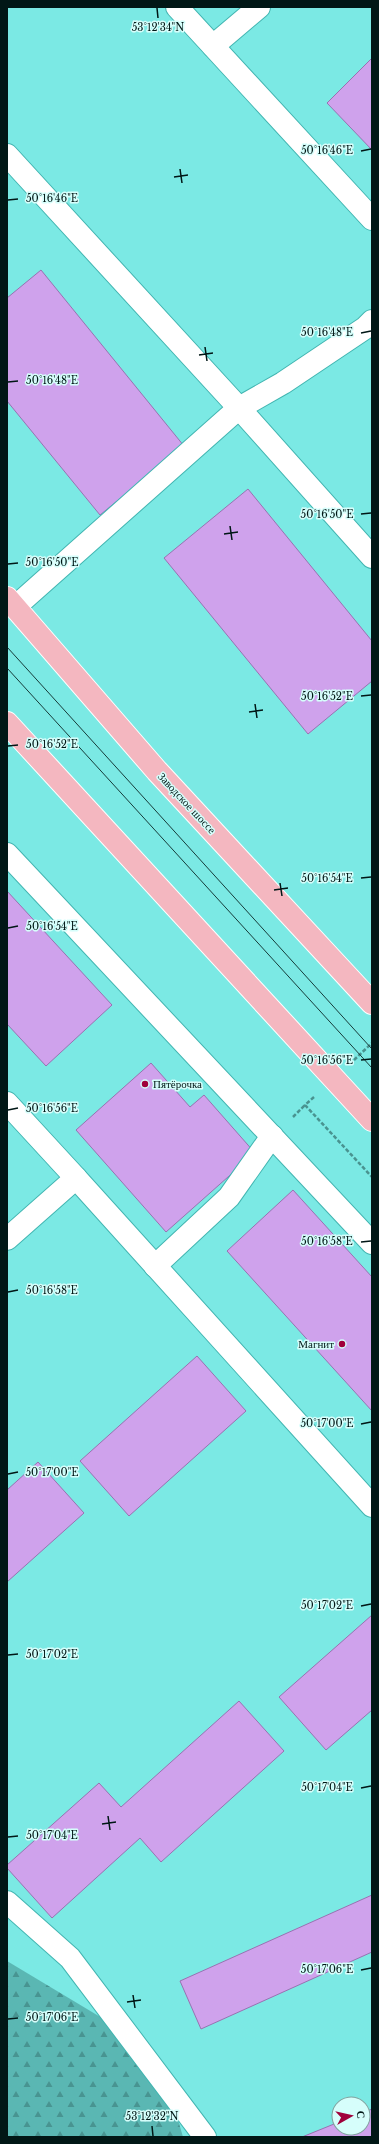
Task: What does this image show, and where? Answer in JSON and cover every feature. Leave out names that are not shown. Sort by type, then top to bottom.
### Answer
[{"type":"main road","name":"Заводское шоссе","points":[[11,602],[157,771],[372,1003]]},
{"type":"main road","points":[[7,723],[372,1120]]},
{"type":"street","points":[[177,7],[372,219]]},
{"type":"street","points":[[213,46],[259,7]]},
{"type":"street","points":[[7,155],[239,408],[372,557]]},
{"type":"street","points":[[11,602],[239,408],[283,384],[365,328],[372,321]]},
{"type":"street","points":[[7,854],[372,1243]]},
{"type":"street","points":[[7,1103],[372,1506]]},
{"type":"street","points":[[155,1266],[230,1197],[272,1136]]},
{"type":"street","points":[[7,1239],[76,1178]]},
{"type":"street","points":[[7,1902],[70,1958],[205,2137]]},
{"type":"green space","points":[[7,1961],[102,2018],[166,2078],[183,2137],[7,2137]]},
{"type":"building","points":[[372,58],[372,150],[327,103]]},
{"type":"building","points":[[41,270],[184,446],[100,515],[7,401],[7,298]]},
{"type":"building","points":[[248,489],[372,641],[372,681],[308,734],[164,558]]},
{"type":"building","points":[[7,891],[112,1005],[46,1066],[7,1024]]},
{"type":"building","points":[[151,1063],[190,1107],[204,1095],[255,1153],[166,1232],[76,1130]]},
{"type":"building","name":"Магнит","points":[[293,1190],[372,1277],[372,1411],[227,1251]]},
{"type":"building","points":[[197,1356],[246,1411],[129,1516],[80,1461]]},
{"type":"building","points":[[38,1462],[84,1513],[7,1582],[7,1490]]},
{"type":"building","points":[[372,1615],[372,1710],[326,1750],[279,1697]]},
{"type":"building","points":[[239,1701],[284,1751],[161,1862],[140,1838],[52,1918],[7,1868],[7,1865],[99,1783],[121,1807]]},
{"type":"building","points":[[372,1895],[372,1952],[201,2029],[180,1981]]},
{"type":"building","points":[[371,2109],[372,2137],[302,2137],[331,2125],[331,2136],[371,2136]]},
{"type":"tram line","points":[[7,647],[372,1049]]},
{"type":"tram line","points":[[7,668],[372,1068]]},
{"type":"place","name":"Пятёрочка","points":[[145,1084]]},
{"type":"place","name":"Магнит","points":[[342,1344]]}]
